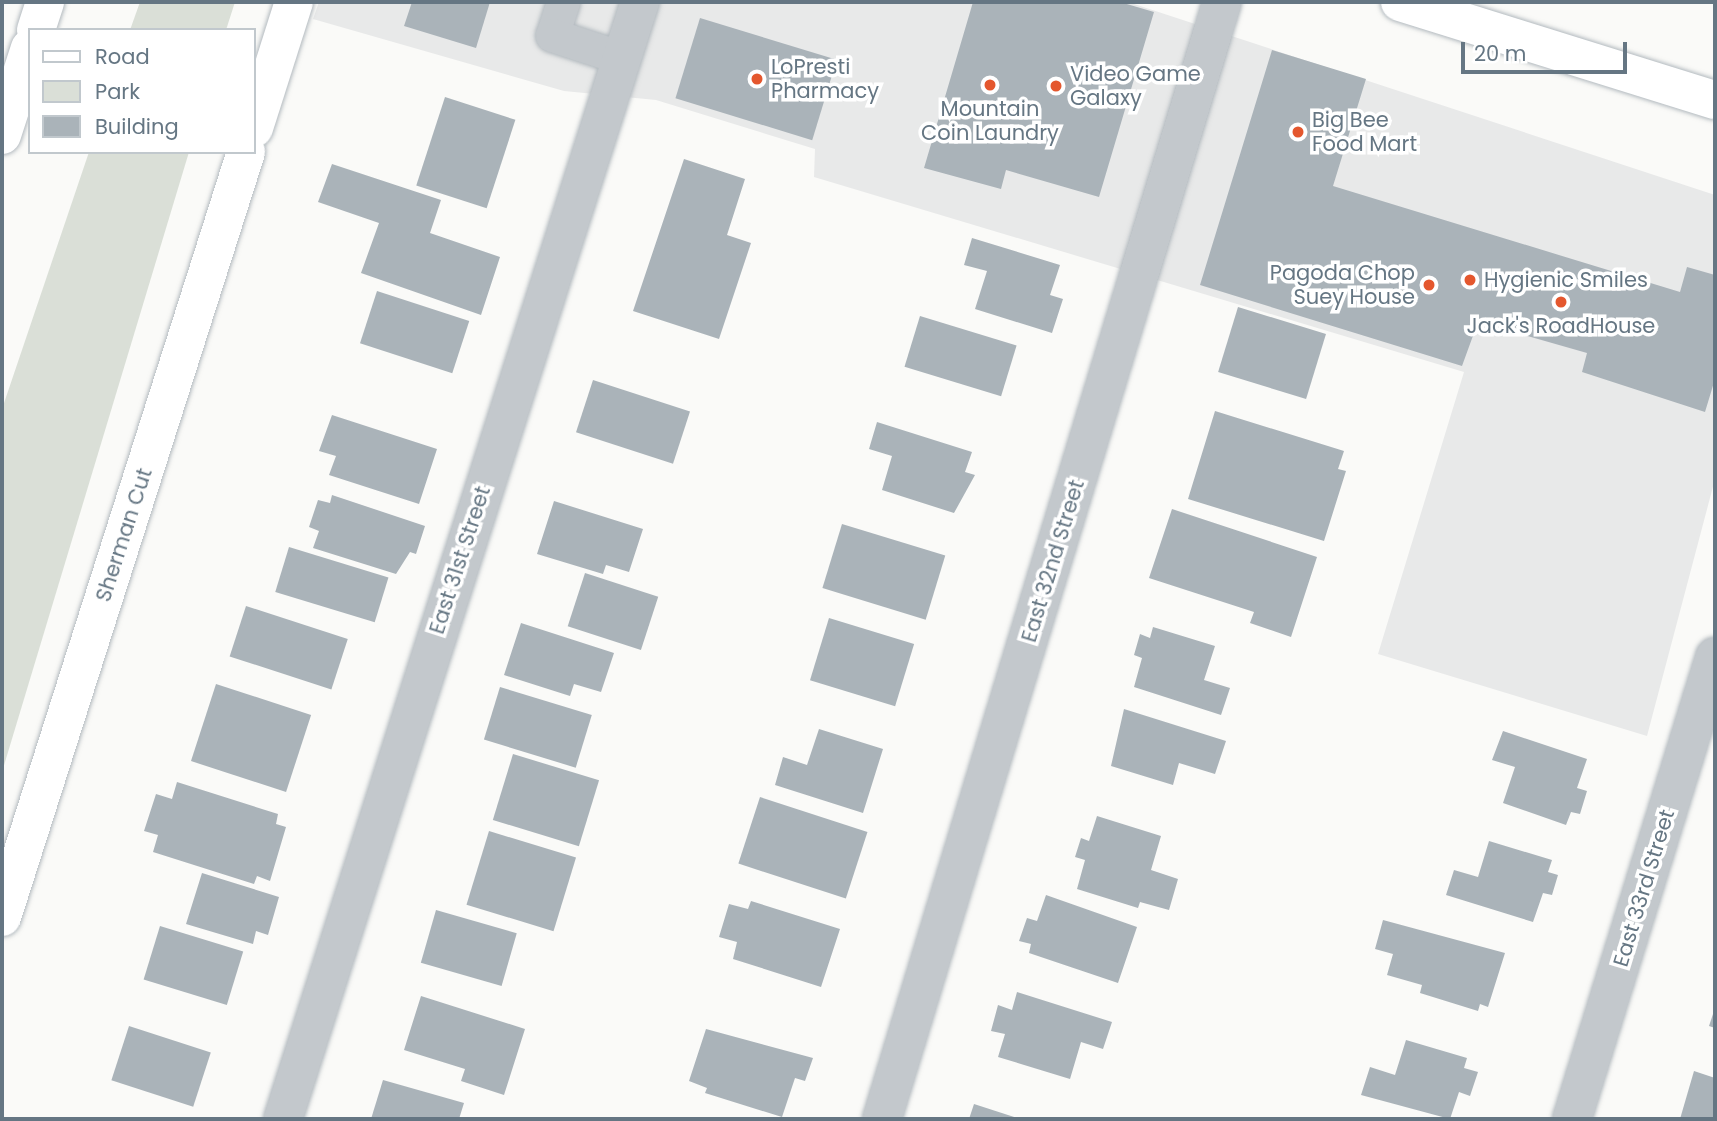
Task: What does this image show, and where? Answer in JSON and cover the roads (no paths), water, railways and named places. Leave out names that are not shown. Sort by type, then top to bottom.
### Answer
[{"type":"main road","points":[[37,28],[45,2]]},
{"type":"main road","points":[[256,122],[294,2]]},
{"type":"main road","points":[[1400,2],[1715,100]]},
{"type":"main road","points":[[2,135],[28,54]]},
{"type":"main road","name":"Sherman Cut","points":[[2,917],[245,154]]},
{"type":"street","name":"East 31st Street","points":[[283,1119],[640,2]]},
{"type":"street","name":"East 32nd Street","points":[[882,1119],[1222,2]]},
{"type":"street","name":"East 33rd Street","points":[[1572,1119],[1715,657]]},
{"type":"lane","points":[[563,2],[552,35],[622,58]]},
{"type":"place","name":"LoPresti Pharmacy","points":[[757,79]]},
{"type":"place","name":"Mountain Coin Laundry","points":[[990,85]]},
{"type":"place","name":"Video Game Galaxy","points":[[1056,86]]},
{"type":"place","name":"Big Bee Food Mart","points":[[1298,132]]},
{"type":"place","name":"Hygienic Smiles","points":[[1470,280]]},
{"type":"place","name":"Pagoda Chop Suey House","points":[[1429,285]]},
{"type":"place","name":"Jack's RoadHouse","points":[[1561,302]]}]
